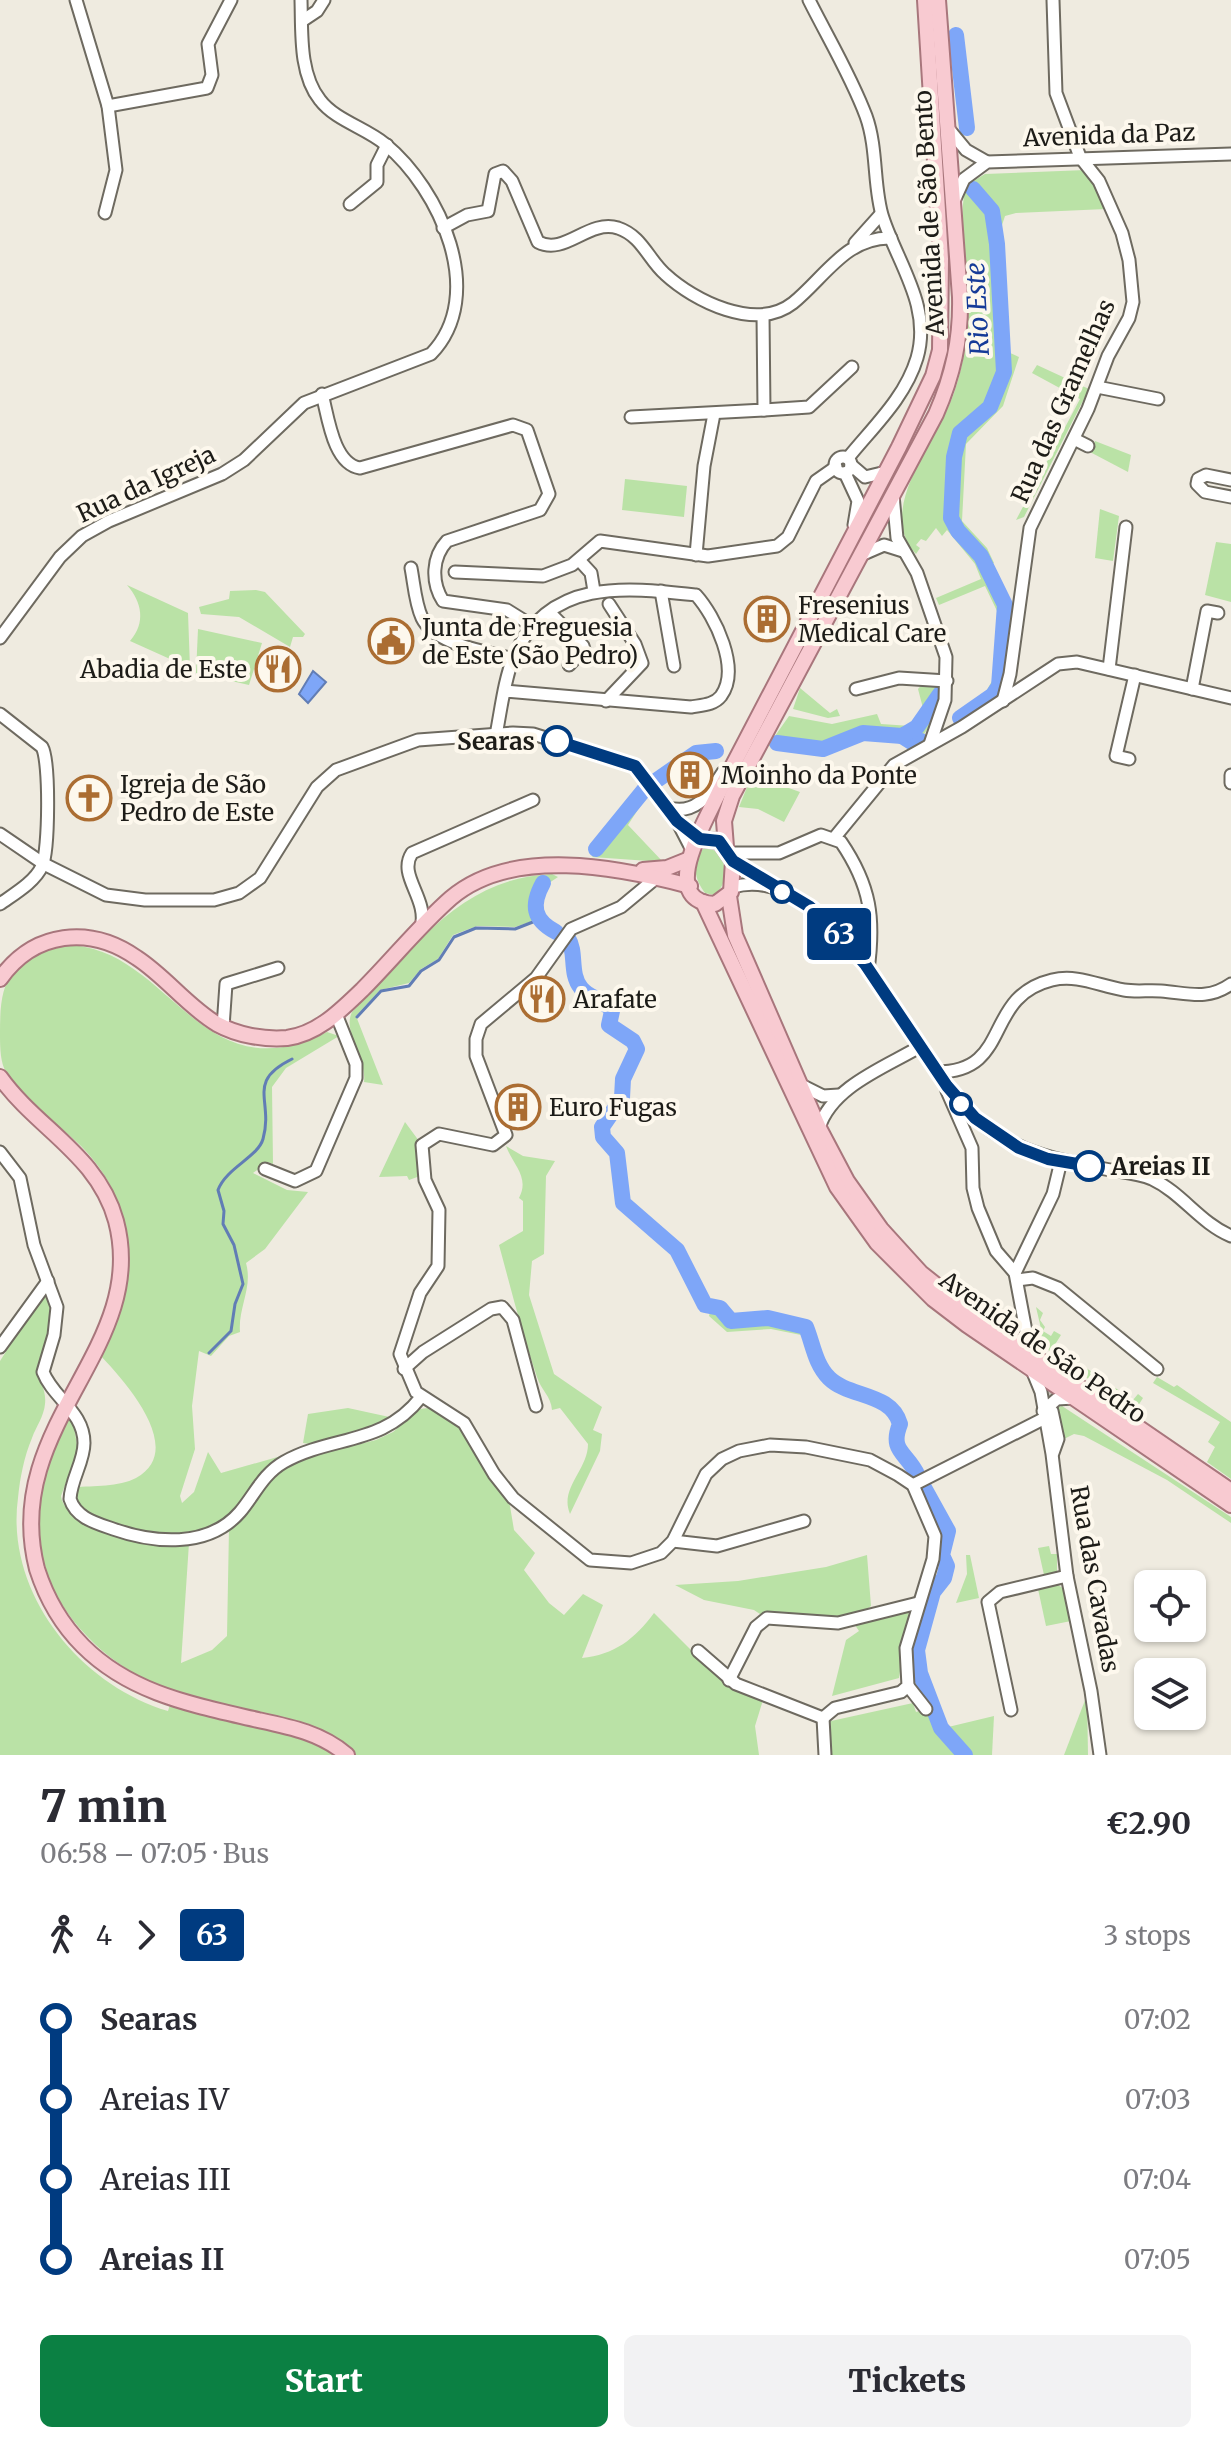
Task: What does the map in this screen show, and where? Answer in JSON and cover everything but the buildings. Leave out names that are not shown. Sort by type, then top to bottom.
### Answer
[{"type":"main road","name":"Avenida de São Bento","points":[[693,849],[933,376],[940,350],[941,259],[925,0]]},
{"type":"main road","name":"Avenida de São Bento","points":[[730,853],[724,821],[732,796],[945,394],[958,345],[960,297],[938,0]]},
{"type":"main road","points":[[662,873],[693,849],[714,839],[730,853]]},
{"type":"main road","points":[[0,979],[21,955],[41,942],[70,936],[94,938],[140,959],[198,1010],[223,1027],[263,1038],[289,1038],[308,1032],[336,1014],[421,928],[429,907],[498,872],[555,866],[662,873],[690,886],[693,849]]},
{"type":"main road","name":"Avenida de São Pedro","points":[[730,853],[735,935],[819,1128],[847,1181],[900,1252],[944,1292],[1004,1335],[1076,1398],[1231,1505]]},
{"type":"main road","name":"Avenida de São Pedro","points":[[690,886],[703,902],[815,1147],[853,1212],[877,1243],[933,1299],[1231,1491]]},
{"type":"main road","points":[[703,902],[715,904],[731,891]]},
{"type":"main road","points":[[0,1077],[93,1172],[116,1221],[121,1269],[116,1301],[38,1461],[30,1526],[41,1580],[58,1615],[80,1644],[111,1670],[150,1692],[308,1731],[347,1755]]},
{"type":"street","points":[[76,0],[108,106],[116,170],[105,213]]},
{"type":"street","points":[[108,106],[207,88],[212,75],[208,44],[231,0]]},
{"type":"street","name":"Rua da Igreja","points":[[0,638],[60,557],[82,536],[109,521],[222,474],[244,460],[295,410],[322,394],[431,354],[446,339],[455,315],[457,288],[453,253],[443,228],[415,176],[387,145],[321,103],[311,87],[303,54],[301,0]]},
{"type":"street","points":[[302,21],[317,11],[324,0]]},
{"type":"street","points":[[455,572],[543,576],[579,560],[589,547],[600,541],[696,555],[777,546],[788,537],[816,481],[845,466],[899,397],[913,370],[920,346],[921,322],[915,297],[881,214],[877,164],[866,116],[809,0]]},
{"type":"street","name":"Rua das Gramelhas","points":[[1003,701],[1010,674],[1026,541],[1040,504],[1074,439],[1108,356],[1129,318],[1133,293],[1127,250],[1113,210],[1093,170],[1080,157],[1056,93],[1053,0]]},
{"type":"street","points":[[947,127],[966,150],[987,162],[964,179],[953,205]]},
{"type":"street","points":[[350,204],[377,182],[377,165],[387,145]]},
{"type":"street","name":"Avenida da Paz","points":[[987,162],[1231,154]]},
{"type":"street","points":[[443,228],[467,215],[488,211],[495,174],[503,171],[512,181],[534,237],[542,245],[555,246],[602,226],[620,229],[640,242],[662,272],[678,286],[725,308],[763,315],[788,306],[854,245],[881,214]]},
{"type":"street","points":[[854,245],[891,238]]},
{"type":"street","points":[[763,315],[764,410]]},
{"type":"street","points":[[631,417],[809,407],[852,367]]},
{"type":"street","points":[[1097,387],[1158,399]]},
{"type":"street","points":[[322,394],[342,458],[353,467],[360,468],[513,425],[531,434],[549,494],[546,502],[540,510],[447,541],[435,564],[438,593],[443,601],[507,610],[531,625]]},
{"type":"street","points":[[696,555],[704,466],[714,414]]},
{"type":"street","points":[[1074,439],[1088,446]]},
{"type":"street","points":[[845,466],[865,477],[886,472]]},
{"type":"street","points":[[845,466],[858,501],[851,540]]},
{"type":"street","points":[[1231,480],[1206,475],[1198,479],[1197,484],[1205,492],[1231,497]]},
{"type":"street","points":[[893,495],[893,523],[903,551],[913,564],[946,657],[945,700],[930,744]]},
{"type":"street","points":[[1109,669],[1126,527]]},
{"type":"street","points":[[861,555],[884,545],[903,551]]},
{"type":"street","points":[[579,560],[591,573],[594,591]]},
{"type":"street","points":[[411,568],[420,615],[431,630],[446,638],[513,659]]},
{"type":"street","points":[[496,735],[505,691],[513,659],[531,625],[594,591],[627,587],[696,595],[706,606],[727,663],[727,682],[721,696],[712,704],[691,707],[505,691]]},
{"type":"street","points":[[661,591],[674,666]]},
{"type":"street","points":[[606,701],[642,663],[635,644],[609,604]]},
{"type":"street","points":[[1192,689],[1207,611],[1218,613]]},
{"type":"street","points":[[550,613],[583,646],[584,649],[569,665]]},
{"type":"street","points":[[835,837],[853,818],[883,775],[1003,701],[1050,668],[1068,662],[1231,698]]},
{"type":"street","points":[[1010,674],[1023,686]]},
{"type":"street","points":[[1129,759],[1116,756],[1135,675]]},
{"type":"street","points":[[856,689],[899,678],[947,681]]},
{"type":"street","points":[[0,714],[42,747],[47,772],[44,864],[24,886],[0,904]]},
{"type":"street","points":[[0,834],[44,864],[94,890],[121,899],[214,900],[239,893],[260,878],[317,787],[336,770],[418,740],[533,734],[624,760],[643,772],[693,849]]},
{"type":"street","points":[[665,807],[684,810],[700,803],[745,742]]},
{"type":"street","points":[[1231,775],[1231,783]]},
{"type":"street","points":[[429,907],[408,876],[407,862],[412,853],[533,800]]},
{"type":"street","points":[[730,853],[779,853],[816,836],[835,837],[852,859],[870,902],[873,917],[868,970]]},
{"type":"street","points":[[730,853],[772,887],[822,916],[868,970],[947,1086],[975,1118],[1004,1141],[1061,1161],[1152,1179],[1212,1226],[1231,1236]]},
{"type":"street","points":[[662,873],[621,907],[567,933],[536,978],[488,1015],[477,1031],[475,1046],[479,1069],[506,1135],[493,1145],[439,1134],[422,1145],[425,1180],[439,1210],[438,1266],[420,1293],[404,1335],[400,1354],[404,1369],[421,1397],[464,1423],[494,1474],[513,1498],[581,1555],[615,1563],[643,1561],[661,1553],[673,1541],[706,1474],[722,1459],[739,1451],[786,1445],[855,1455],[882,1466],[913,1485],[935,1536],[933,1559],[906,1648],[908,1686],[926,1709]]},
{"type":"street","points":[[731,891],[754,882],[772,887]]},
{"type":"street","points":[[223,1027],[226,984],[278,968]]},
{"type":"street","points":[[937,1072],[964,1070],[977,1063],[1020,994],[1052,980],[1076,978],[1124,990],[1198,997],[1216,993],[1231,984]]},
{"type":"street","points":[[265,1169],[295,1181],[316,1171],[356,1078],[356,1064],[336,1014]]},
{"type":"street","points":[[819,1128],[827,1108],[840,1095],[921,1046]]},
{"type":"street","points":[[801,1085],[823,1096],[840,1095]]},
{"type":"street","points":[[947,1086],[952,1108],[972,1148],[973,1188],[978,1208],[996,1251],[1016,1276],[1020,1298],[1030,1307],[1037,1338]]},
{"type":"street","points":[[0,1152],[20,1178],[34,1245],[54,1291],[57,1321],[43,1372],[78,1421],[84,1442],[70,1492],[76,1511],[133,1536],[164,1541],[191,1538],[228,1522],[276,1467],[298,1455],[378,1431],[404,1415],[421,1397]]},
{"type":"street","points":[[1016,1276],[1053,1194],[1061,1161]]},
{"type":"street","points":[[1016,1276],[1039,1279],[1058,1288],[1157,1369]]},
{"type":"street","points":[[0,1347],[48,1281]]},
{"type":"street","name":"Rua das Cavadas","points":[[1020,1298],[1041,1392],[1058,1439],[1052,1454],[1067,1576],[1091,1691],[1100,1755]]},
{"type":"street","points":[[404,1369],[423,1352],[479,1316],[502,1307],[513,1320],[536,1406]]},
{"type":"street","points":[[1004,1335],[1019,1332],[1024,1313]]},
{"type":"street","points":[[913,1485],[1047,1413],[1057,1399],[1076,1398]]},
{"type":"street","points":[[673,1541],[717,1546],[804,1521]]},
{"type":"street","points":[[1011,1710],[988,1608],[990,1597],[1067,1576]]},
{"type":"street","points":[[729,1680],[756,1627],[767,1618],[838,1623],[918,1603]]},
{"type":"street","points":[[698,1651],[729,1680],[823,1718]]},
{"type":"street","points":[[823,1718],[835,1708],[901,1692],[908,1686]]},
{"type":"street","points":[[823,1718],[825,1755]]},
{"type":"green space","points":[[1086,170],[1093,176],[1106,209],[1016,213],[1005,216],[999,234],[993,234],[1002,368],[992,400],[955,436],[950,519],[981,558],[1002,614],[999,674],[994,691],[956,718],[956,713],[984,695],[996,674],[997,611],[985,586],[939,605],[936,598],[981,579],[975,564],[947,530],[942,536],[936,528],[926,541],[921,539],[916,545],[920,548],[916,554],[905,536],[902,517],[905,496],[913,475],[946,412],[964,357],[968,307],[962,230],[965,191],[970,183],[985,174]]},
{"type":"green space","points":[[1008,352],[1019,357],[1003,406],[966,444],[962,521],[987,548],[994,563],[988,566],[954,518],[958,450],[962,433],[993,408],[1000,394]]},
{"type":"green space","points":[[1037,365],[1089,389],[1024,517],[1016,520],[1080,399],[1032,373]]},
{"type":"green space","points":[[1095,441],[1131,455],[1128,472],[1090,452]]},
{"type":"green space","points":[[625,479],[687,486],[684,517],[622,510]]},
{"type":"green space","points":[[1100,509],[1119,516],[1113,561],[1095,558]]},
{"type":"green space","points":[[1216,542],[1231,544],[1231,602],[1205,595]]},
{"type":"green space","points":[[127,585],[188,613],[190,668],[130,641],[138,627],[140,613],[136,598]]},
{"type":"green space","points":[[230,591],[265,592],[305,634],[303,637],[293,637],[290,647],[239,617],[201,614],[199,607],[229,599]]},
{"type":"green space","points":[[198,629],[262,643],[249,685],[196,673]]},
{"type":"green space","points":[[926,680],[937,688],[936,712],[927,731],[909,749],[903,743],[861,737],[831,754],[768,746],[789,716],[832,724],[877,714],[881,724],[911,726],[924,712],[918,689]]},
{"type":"green space","points":[[800,688],[830,713],[837,709],[840,716],[828,718],[793,709]]},
{"type":"green space","points":[[752,775],[800,792],[784,822],[758,809],[739,807]]},
{"type":"green space","points":[[646,792],[648,794],[628,825],[663,862],[592,857]]},
{"type":"green space","points":[[704,848],[717,851],[723,862],[724,879],[714,895],[705,893],[696,876],[697,859]]},
{"type":"green space","points":[[552,874],[558,877],[546,885],[541,882],[533,900],[536,920],[515,927],[477,926],[453,935],[438,959],[421,969],[409,983],[380,990],[356,1016],[383,1085],[364,1082],[362,1064],[350,1028],[352,1012],[417,943],[463,903],[519,879]]},
{"type":"green space","points":[[57,945],[95,949],[128,965],[213,1032],[245,1046],[282,1047],[327,1032],[339,1036],[286,1068],[272,1087],[273,1164],[268,1162],[253,1173],[287,1190],[308,1192],[265,1249],[246,1263],[248,1281],[240,1332],[229,1336],[211,1356],[199,1351],[192,1406],[195,1449],[180,1496],[182,1503],[194,1492],[208,1452],[221,1473],[302,1450],[236,1511],[192,1533],[167,1536],[138,1532],[92,1515],[82,1509],[76,1500],[75,1487],[114,1485],[136,1478],[150,1466],[156,1450],[146,1415],[99,1354],[121,1300],[126,1273],[127,1246],[123,1220],[114,1194],[101,1170],[81,1146],[20,1090],[4,1068],[2,1060],[0,1014],[5,987],[17,968]]},
{"type":"green space","points":[[405,1122],[419,1141],[420,1176],[409,1180],[407,1176],[379,1177]]},
{"type":"green space","points":[[506,1146],[523,1156],[555,1161],[546,1176],[544,1254],[532,1261],[529,1295],[554,1374],[602,1407],[593,1430],[602,1434],[600,1451],[570,1514],[568,1496],[584,1462],[588,1444],[560,1408],[552,1410],[537,1377],[517,1311],[499,1245],[523,1231],[523,1201],[519,1198],[523,1184]]},
{"type":"green space","points":[[44,1292],[52,1317],[39,1367],[45,1404],[23,1468],[17,1533],[24,1568],[37,1600],[55,1630],[78,1657],[106,1680],[136,1698],[168,1711],[174,1692],[142,1678],[113,1659],[87,1636],[65,1609],[49,1579],[38,1547],[35,1513],[41,1477],[65,1419],[73,1422],[78,1450],[61,1496],[66,1508],[79,1519],[116,1535],[157,1543],[189,1543],[181,1663],[212,1650],[227,1636],[229,1528],[242,1518],[276,1472],[316,1455],[376,1440],[393,1432],[420,1409],[428,1408],[436,1409],[460,1425],[494,1484],[509,1500],[514,1530],[535,1553],[524,1570],[549,1603],[564,1615],[583,1594],[603,1605],[582,1658],[623,1644],[654,1613],[717,1676],[763,1700],[755,1726],[759,1755],[0,1755],[0,1361]]},
{"type":"green space","points":[[1036,1307],[1043,1313],[1040,1320],[1045,1327],[1043,1331],[1051,1336],[1054,1331],[1061,1335],[1054,1346],[1133,1400],[1138,1394],[1143,1398],[1134,1412],[1040,1344],[1042,1333]]},
{"type":"green space","points":[[711,1308],[720,1312],[727,1323],[768,1320],[798,1325],[806,1336],[771,1329],[727,1332],[709,1316]]},
{"type":"green space","points":[[1157,1377],[1174,1387],[1177,1385],[1231,1422],[1231,1479],[1207,1462],[1215,1447],[1208,1442],[1220,1422],[1153,1383]]},
{"type":"green space","points":[[1062,1406],[1231,1517],[1231,1523],[1167,1480],[1084,1436],[1074,1434],[1062,1440],[1056,1408]]},
{"type":"green space","points":[[348,1408],[394,1418],[317,1445],[303,1443],[308,1414]]},
{"type":"green space","points":[[1049,1546],[1051,1554],[1057,1554],[1057,1572],[1044,1575],[1038,1548]]},
{"type":"green space","points":[[867,1555],[871,1606],[846,1618],[791,1614],[763,1616],[754,1610],[704,1600],[675,1585],[738,1581],[826,1567]]},
{"type":"green space","points":[[966,1555],[970,1555],[979,1598],[956,1603],[967,1574]]},
{"type":"green space","points":[[1058,1585],[1064,1589],[1071,1621],[1046,1626],[1038,1589]]},
{"type":"green space","points":[[909,1611],[899,1678],[832,1696],[846,1640],[859,1631],[855,1625]]},
{"type":"green space","points":[[1087,1695],[1088,1755],[1064,1755]]},
{"type":"green space","points":[[913,1703],[916,1712],[932,1707],[939,1729],[960,1755],[828,1755],[825,1732],[831,1721]]},
{"type":"green space","points":[[994,1716],[992,1755],[968,1755],[944,1728]]},
{"type":"water","points":[[313,671],[326,682],[308,703],[299,694]]},
{"type":"waterway","name":"Rio Este","points":[[956,35],[967,128]]},
{"type":"waterway","name":"Rio Este","points":[[960,718],[993,695],[999,686],[1005,605],[981,556],[958,531],[951,518],[954,457],[960,433],[990,407],[1004,372],[997,244],[992,211],[973,189]]},
{"type":"waterway","name":"Rio Este","points":[[777,743],[823,749],[863,733],[902,736],[917,727],[940,694]]},
{"type":"waterway","points":[[902,736],[913,743],[921,741]]},
{"type":"waterway","name":"Rio Este","points":[[657,780],[696,753],[716,751]]},
{"type":"waterway","name":"Rio Este","points":[[596,849],[644,790]]},
{"type":"waterway","name":"Rio Este","points":[[543,883],[536,911],[543,922],[556,932]]},
{"type":"waterway","points":[[357,1017],[381,991],[409,986],[421,971],[439,960],[454,937],[476,928],[515,929],[538,920]]},
{"type":"waterway","name":"Rio Este","points":[[568,938],[577,982],[584,992],[609,1007],[612,1011],[609,1025],[633,1041],[637,1049],[623,1079],[622,1098],[602,1127],[603,1137],[617,1153],[623,1203],[677,1250],[705,1305],[720,1308],[731,1321],[768,1318],[806,1327],[817,1360],[829,1378],[847,1389],[879,1401],[895,1414],[900,1424],[898,1446],[918,1476]]},
{"type":"waterway","points":[[209,1353],[231,1331],[235,1304],[243,1284],[234,1245],[223,1224],[224,1211],[218,1190],[228,1175],[260,1145],[266,1113],[265,1084],[278,1067],[292,1059]]},
{"type":"waterway","name":"Rio Este","points":[[923,1486],[948,1531],[942,1555],[947,1566],[944,1578],[933,1592],[917,1650],[920,1673],[941,1728],[965,1755]]},
{"type":"tunnel","points":[[1037,1338],[1052,1410]]},
{"type":"bus line","name":"63","points":[[557,741],[635,766],[643,772],[677,821],[700,839],[719,841],[733,861],[822,916],[865,964],[960,1103],[991,1132],[1004,1141],[1048,1159],[1089,1166]]},
{"type":"place","name":"Fresenius Medical Care","points":[[767,619]]},
{"type":"place","name":"Junta de Freguesia de Este (São Pedro)","points":[[391,641]]},
{"type":"place","name":"Abadia de Este","points":[[278,669]]},
{"type":"place","name":"Searas","points":[[557,741]]},
{"type":"place","name":"Moinho da Ponte","points":[[690,775]]},
{"type":"place","name":"Igreja de São Pedro de Este","points":[[89,798]]},
{"type":"place","name":"Arafate","points":[[542,999]]},
{"type":"place","name":"Euro Fugas","points":[[518,1107]]},
{"type":"place","name":"Areias II","points":[[1089,1166]]}]
